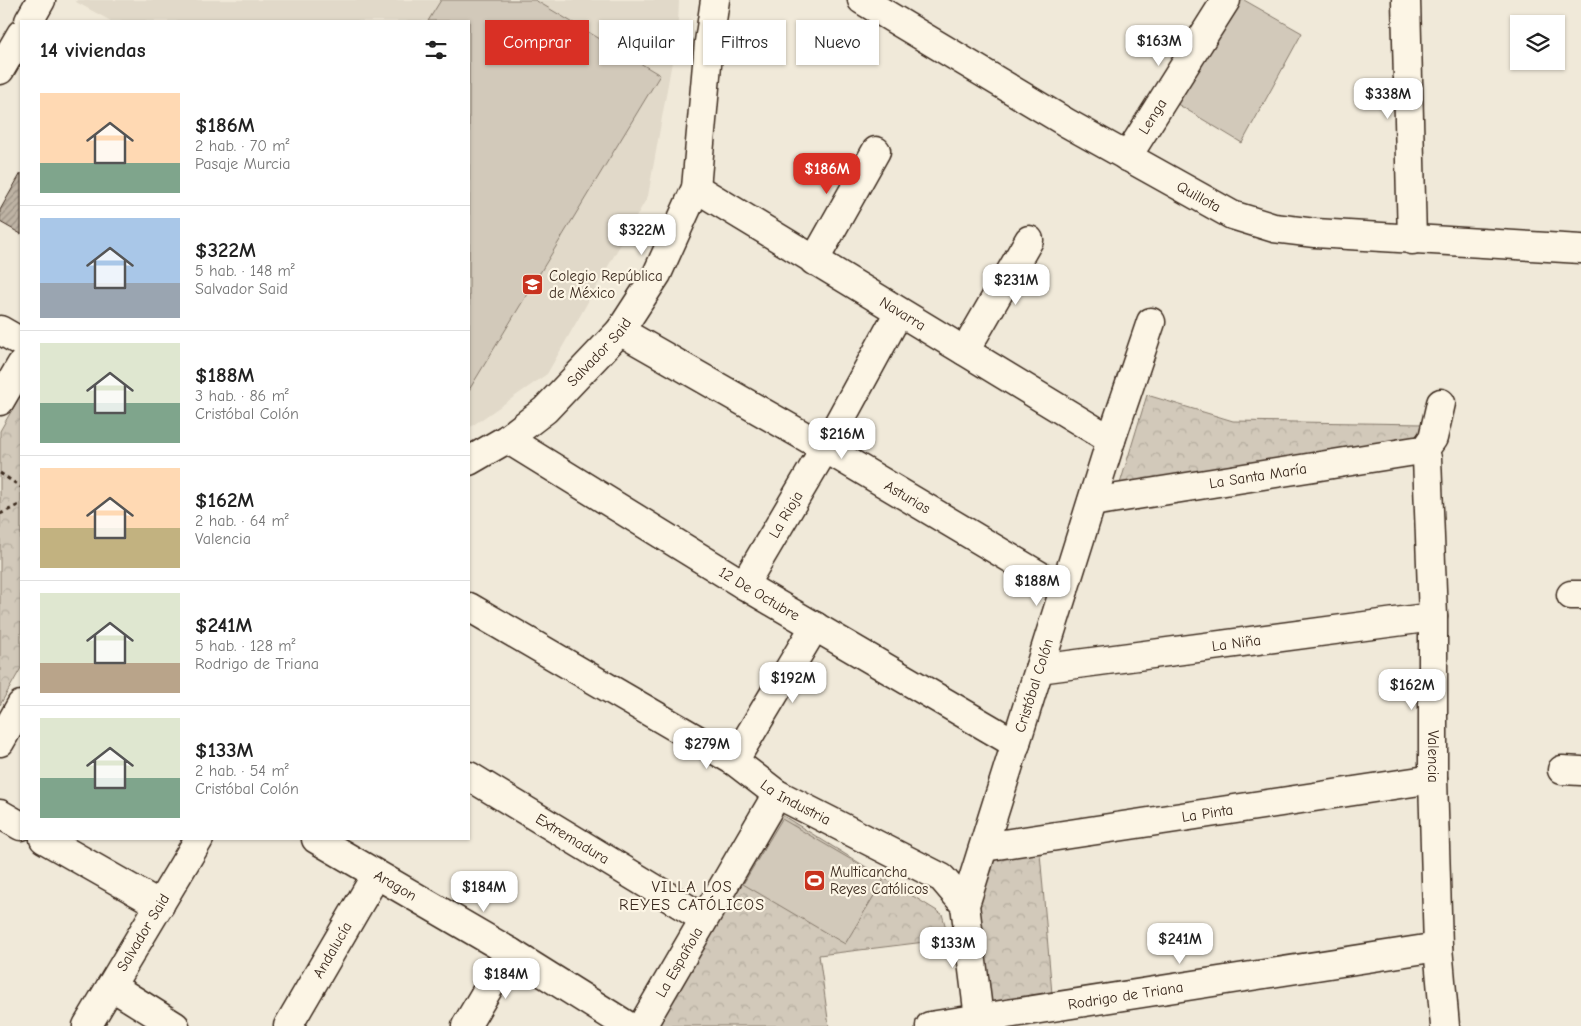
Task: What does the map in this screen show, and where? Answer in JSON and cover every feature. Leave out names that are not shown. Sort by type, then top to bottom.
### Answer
[{"type":"street","points":[[30,20],[41,0]]},
{"type":"street","name":"Salvador Said","points":[[470,460],[507,439],[545,410],[620,331],[657,274],[696,188],[709,42],[716,0]]},
{"type":"street","name":"Quillota","points":[[862,0],[1127,157],[1232,215],[1274,228],[1412,240],[1581,249]]},
{"type":"street","name":"Lenga","points":[[1127,157],[1226,0]]},
{"type":"street","points":[[1406,0],[1412,240]]},
{"type":"street","points":[[0,70],[20,36]]},
{"type":"street","points":[[814,260],[876,151]]},
{"type":"street","name":"Navarra","points":[[696,188],[1111,440]]},
{"type":"street","points":[[966,351],[1029,240]]},
{"type":"street","name":"La Rioja","points":[[744,585],[824,448],[899,312]]},
{"type":"street","name":"Cristóbal Colón","points":[[980,1021],[966,906],[1111,440],[1151,322]]},
{"type":"street","points":[[0,330],[20,341]]},
{"type":"street","name":"Asturias","points":[[620,331],[824,448],[1064,590]]},
{"type":"street","points":[[0,401],[20,367]]},
{"type":"street","points":[[1422,452],[1433,438],[1441,403]]},
{"type":"street","name":"12 De Octubre","points":[[507,439],[744,585],[1016,744]]},
{"type":"street","name":"La Santa María","points":[[1092,502],[1415,451],[1422,452]]},
{"type":"street","name":"Valencia","points":[[1422,452],[1427,458],[1433,616],[1433,780],[1438,948],[1445,1026]]},
{"type":"street","name":"La Industria","points":[[470,608],[734,761],[777,794],[942,878],[966,906]]},
{"type":"street","name":"La Niña","points":[[1039,669],[1433,616]]},
{"type":"street","points":[[734,761],[815,626]]},
{"type":"street","points":[[0,742],[20,707]]},
{"type":"street","name":"Extremadura","points":[[470,777],[703,918]]},
{"type":"street","name":"La Pinta","points":[[984,847],[1433,780]]},
{"type":"street","name":"La Española","points":[[642,1026],[703,918],[777,794]]},
{"type":"street","points":[[0,814],[20,825]]},
{"type":"street","points":[[46,840],[160,905]]},
{"type":"street","name":"Salvador Said","points":[[87,1026],[198,840]]},
{"type":"street","name":"Aragon","points":[[318,840],[510,952],[628,1026]]},
{"type":"street","name":"Andalucía","points":[[288,1026],[376,875]]},
{"type":"street","name":"Rodrigo de Triana","points":[[930,1026],[980,1021],[1438,948]]},
{"type":"street","points":[[466,1026],[510,952]]},
{"type":"street","points":[[111,986],[175,1026]]},
{"type":"path","points":[[0,474],[20,486]]},
{"type":"path","points":[[0,514],[20,504]]},
{"type":"shaded area","name":"Colegio República de México","points":[[77,0],[679,0],[678,20],[599,20],[599,65],[671,65],[648,196],[547,374],[470,427],[470,20],[109,20],[76,2]]},
{"type":"green space","points":[[441,0],[535,0],[568,20],[485,20],[485,65],[589,65],[589,32],[599,38],[599,65],[643,65],[660,75],[470,388],[470,20],[429,20]]},
{"type":"green space","points":[[1227,0],[1244,0],[1302,33],[1242,143],[1174,102]]},
{"type":"green space","points":[[1147,395],[1233,421],[1423,424],[1420,442],[1119,487]]},
{"type":"green space","points":[[20,396],[20,670],[0,705],[0,431]]},
{"type":"green space","points":[[772,809],[942,914],[949,939],[819,955],[829,1026],[648,1026]]},
{"type":"green space","name":"Multicancha Reyes Católicos","points":[[782,819],[884,879],[845,944],[743,884]]},
{"type":"green space","points":[[1040,853],[1052,994],[992,1005],[978,905],[992,855]]},
{"type":"building","points":[[20,175],[20,233],[0,222],[0,210]]},
{"type":"place","name":"Colegio República de México","points":[[533,285]]},
{"type":"place","name":"Multicancha Reyes Católicos","points":[[814,881]]},
{"type":"district","name":"VILLA LOS REYES CATÓLICOS","points":[[692,895]]}]
